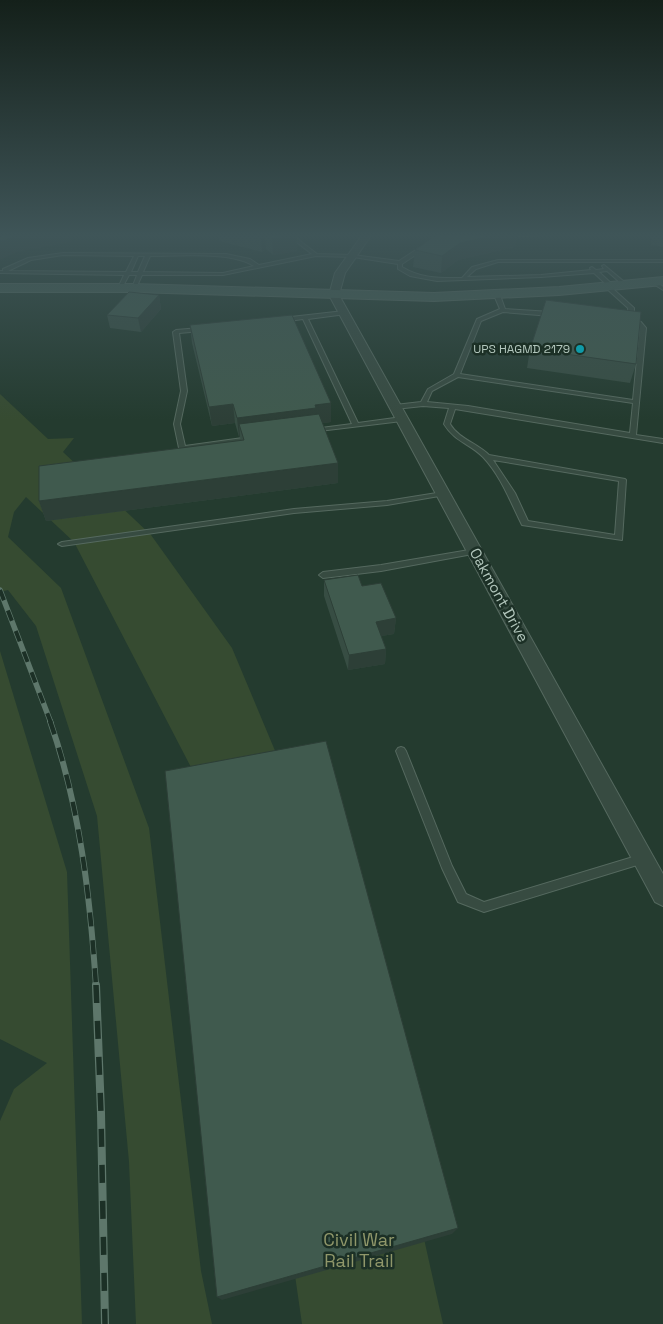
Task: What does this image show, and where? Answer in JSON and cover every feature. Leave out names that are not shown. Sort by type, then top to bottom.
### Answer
[{"type":"main road","points":[[369,296],[468,296]]},
{"type":"street","name":"Oakmont Drive","points":[[334,296],[663,895]]},
{"type":"lane","points":[[496,296],[503,310]]},
{"type":"lane","points":[[619,296],[631,308],[631,315],[628,320]]},
{"type":"lane","points":[[423,404],[430,390],[456,375],[479,320],[503,310],[561,315]]},
{"type":"lane","points":[[275,321],[344,313]]},
{"type":"lane","points":[[305,318],[356,425]]},
{"type":"lane","points":[[618,319],[639,323],[643,328],[633,436]]},
{"type":"lane","points":[[206,329],[176,332],[184,391],[178,424],[182,448],[260,438]]},
{"type":"lane","points":[[456,375],[636,402]]},
{"type":"lane","points":[[308,431],[356,425],[423,404],[453,407],[663,441]]},
{"type":"lane","points":[[453,407],[447,424],[452,434],[477,448],[486,458],[516,499],[525,523],[619,538],[623,480],[486,458]]},
{"type":"lane","points":[[62,544],[294,511],[387,503],[443,494]]},
{"type":"lane","points":[[323,575],[381,568],[475,551]]},
{"type":"lane","points":[[400,751],[447,868],[462,898],[484,907],[643,859]]},
{"type":"green space","name":"Civil War Rail Trail","points":[[0,394],[48,439],[74,438],[63,452],[151,535],[232,648],[361,956],[443,1324],[302,1324],[234,850],[74,542],[26,497],[14,512],[8,537],[61,588],[149,828],[201,1271],[212,1324],[136,1324],[129,1162],[97,816],[36,626],[8,590],[0,592]]},
{"type":"green space","points":[[0,651],[67,872],[82,1324],[0,1324],[0,1121],[14,1089],[47,1063],[0,1039]]},
{"type":"building","points":[[125,296],[158,296],[138,318],[107,315]]},
{"type":"building","name":"UPS HAGMD 2179","points":[[546,300],[641,312],[636,364],[530,349]]},
{"type":"building","points":[[292,315],[331,403],[315,405],[316,408],[237,418],[233,404],[209,407],[190,325]]},
{"type":"building","points":[[319,414],[338,463],[39,501],[39,466],[244,440],[239,424]]},
{"type":"building","points":[[358,575],[362,586],[381,583],[396,618],[376,622],[386,649],[349,655],[324,580]]},
{"type":"building","points":[[326,741],[458,1228],[217,1297],[165,771]]},
{"type":"railway","points":[[0,590],[51,723]]},
{"type":"railway","points":[[50,721],[69,786],[82,852],[87,885],[96,986]]},
{"type":"railway","points":[[96,985],[101,1113],[105,1324]]},
{"type":"place","name":"UPS HAGMD 2179","points":[[580,349]]}]
